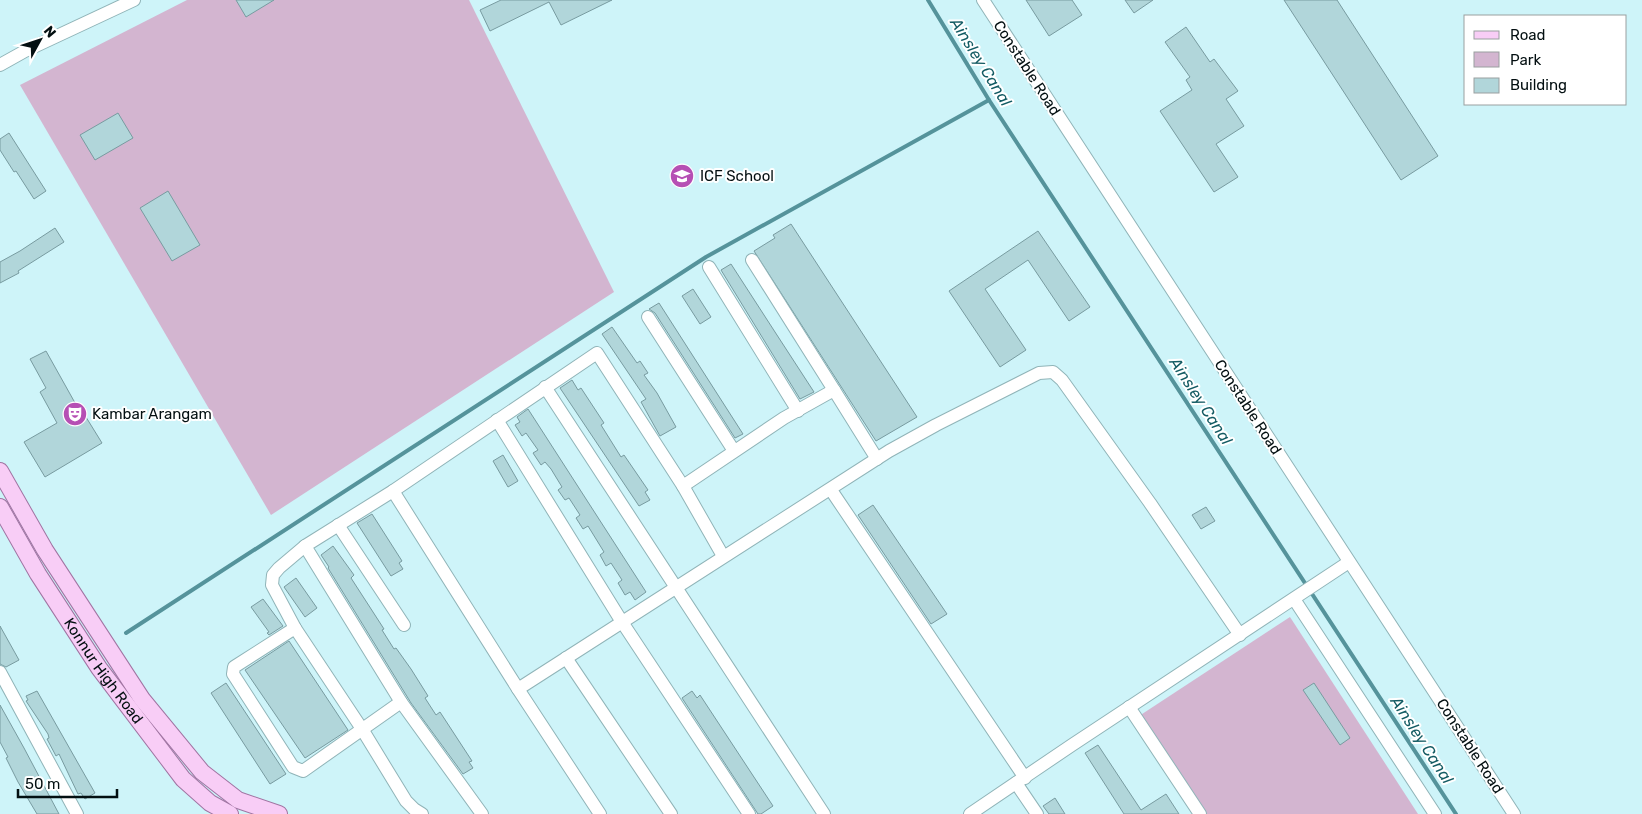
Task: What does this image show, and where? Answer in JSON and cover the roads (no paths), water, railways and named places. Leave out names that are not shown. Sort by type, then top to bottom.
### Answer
[{"type":"main road","points":[[0,471],[44,550],[142,699],[202,772],[238,800],[279,814]]},
{"type":"main road","name":"Konnur High Road","points":[[0,507],[38,574],[99,668],[182,779],[210,803],[230,814]]},
{"type":"street","points":[[0,64],[134,0]]},
{"type":"street","name":"Constable Road","points":[[982,0],[1514,814]]},
{"type":"street","points":[[752,260],[878,459]]},
{"type":"street","points":[[709,267],[798,411]]},
{"type":"street","points":[[648,317],[734,451]]},
{"type":"street","points":[[422,814],[406,801],[362,729],[295,628],[272,585],[273,575],[279,568],[305,546],[393,490],[597,353],[683,486],[723,556]]},
{"type":"street","points":[[518,689],[723,556],[878,459],[936,425],[1039,373],[1053,372],[1062,380],[1240,635]]},
{"type":"street","points":[[545,387],[824,814]]},
{"type":"street","points":[[683,486],[734,451],[834,390]]},
{"type":"street","points":[[497,420],[622,622],[749,814]]},
{"type":"street","points":[[393,490],[518,689],[600,814]]},
{"type":"street","points":[[831,490],[1021,781],[1037,814]]},
{"type":"street","points":[[338,525],[404,625]]},
{"type":"street","points":[[305,546],[401,702],[482,814]]},
{"type":"street","points":[[970,814],[1349,562]]},
{"type":"street","points":[[1304,592],[1435,814]]},
{"type":"street","points":[[295,628],[234,666],[233,674],[293,767],[303,771],[401,702]]},
{"type":"street","points":[[566,658],[670,814]]},
{"type":"street","points":[[2,679],[77,814]]},
{"type":"street","points":[[1129,707],[1200,814]]},
{"type":"waterway","name":"Ainsley Canal","points":[[928,0],[989,100],[1456,814]]},
{"type":"waterway","points":[[126,633],[706,257],[989,100]]},
{"type":"place","name":"ICF School","points":[[682,176]]},
{"type":"place","name":"Kambar Arangam","points":[[75,414]]}]
